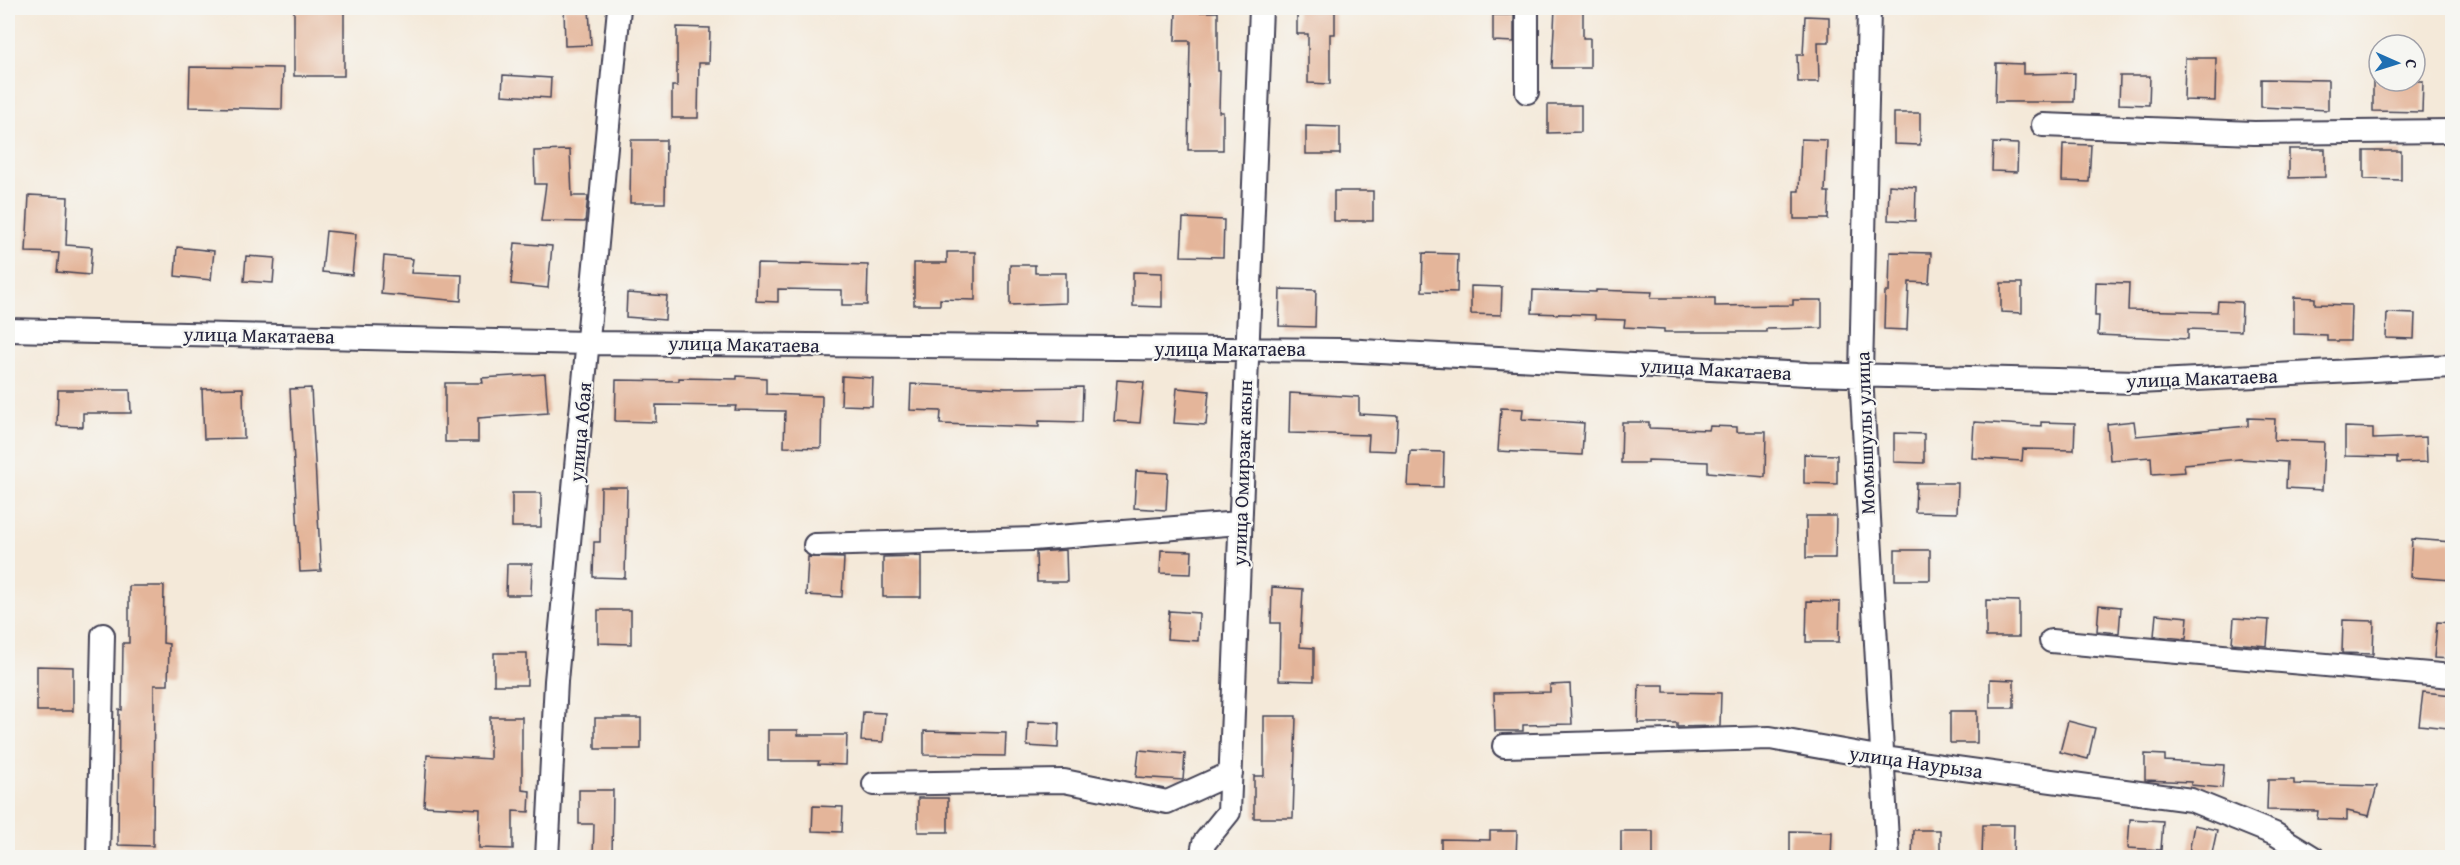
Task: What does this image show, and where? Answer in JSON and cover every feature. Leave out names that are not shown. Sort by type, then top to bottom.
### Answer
[{"type":"street","name":"улица Абая","points":[[547,858],[556,681],[620,8]]},
{"type":"street","name":"улица Омирзак акын","points":[[1201,858],[1204,843],[1229,812],[1261,8]]},
{"type":"street","points":[[1527,8],[1527,92]]},
{"type":"street","name":"Момышулы улица","points":[[1869,8],[1861,375],[1888,858]]},
{"type":"street","points":[[2043,125],[2253,133],[2452,131]]},
{"type":"street","name":"улица Макатаева","points":[[8,330],[588,343],[1342,350],[1861,375],[2138,382],[2452,366]]},
{"type":"street","points":[[815,545],[1032,539],[1240,523]]},
{"type":"street","points":[[98,858],[103,635]]},
{"type":"street","points":[[2051,641],[2452,676]]},
{"type":"street","name":"улица Наурыза","points":[[1504,746],[1770,738],[1883,758],[2191,800],[2275,834],[2314,858]]},
{"type":"street","points":[[874,784],[1064,781],[1167,802],[1231,773]]},
{"type":"building","points":[[294,8],[344,8],[344,76],[294,76]]},
{"type":"building","points":[[564,8],[589,8],[591,45],[565,46]]},
{"type":"building","points":[[1555,8],[1583,8],[1583,38],[1590,38],[1590,68],[1552,68]]},
{"type":"building","points":[[1297,9],[1335,10],[1335,34],[1330,34],[1330,84],[1308,83],[1308,34],[1297,34]]},
{"type":"building","points":[[1176,12],[1218,12],[1219,112],[1223,112],[1223,150],[1188,150],[1190,41],[1175,41]]},
{"type":"building","points":[[1493,15],[1514,15],[1514,42],[1493,41]]},
{"type":"building","points":[[1805,16],[1829,17],[1829,42],[1818,42],[1819,82],[1798,82],[1797,55],[1803,55]]},
{"type":"building","points":[[677,27],[710,28],[709,63],[699,63],[698,118],[672,118],[672,86],[677,86]]},
{"type":"building","points":[[2185,58],[2216,58],[2215,101],[2184,100]]},
{"type":"building","points":[[1996,63],[2023,64],[2023,74],[2075,73],[2074,102],[1995,102]]},
{"type":"building","points":[[190,67],[283,68],[282,109],[189,107]]},
{"type":"building","points":[[503,75],[551,78],[550,98],[502,95]]},
{"type":"building","points":[[2120,76],[2150,76],[2149,105],[2119,104]]},
{"type":"building","points":[[2261,79],[2328,80],[2328,110],[2261,107]]},
{"type":"building","points":[[2373,93],[2423,93],[2422,112],[2373,111]]},
{"type":"building","points":[[1548,105],[1581,105],[1581,132],[1548,133]]},
{"type":"building","points":[[1894,113],[1920,113],[1920,145],[1894,144]]},
{"type":"building","points":[[1306,126],[1340,127],[1340,154],[1306,154]]},
{"type":"building","points":[[1801,139],[1827,140],[1825,192],[1829,192],[1828,219],[1794,219],[1794,191],[1799,191]]},
{"type":"building","points":[[631,140],[666,140],[665,203],[630,203]]},
{"type":"building","points":[[1993,143],[2018,144],[2017,172],[1992,171]]},
{"type":"building","points":[[2063,144],[2091,145],[2089,182],[2062,181]]},
{"type":"building","points":[[2289,149],[2325,149],[2325,177],[2289,178]]},
{"type":"building","points":[[570,150],[572,196],[588,196],[585,222],[541,221],[546,184],[535,184],[534,151]]},
{"type":"building","points":[[2364,151],[2401,151],[2401,180],[2364,179]]},
{"type":"building","points":[[1889,185],[1916,187],[1915,221],[1888,220]]},
{"type":"building","points":[[1334,191],[1373,191],[1373,221],[1334,221]]},
{"type":"building","points":[[29,195],[68,197],[66,245],[92,247],[90,275],[57,272],[59,253],[26,252]]},
{"type":"building","points":[[1183,218],[1224,220],[1223,257],[1181,256]]},
{"type":"building","points":[[326,231],[356,234],[352,275],[322,272]]},
{"type":"building","points":[[515,243],[552,246],[548,288],[511,284]]},
{"type":"building","points":[[177,247],[214,251],[211,280],[175,276]]},
{"type":"building","points":[[947,252],[975,252],[975,300],[940,299],[940,305],[914,305],[914,263],[947,263]]},
{"type":"building","points":[[1890,252],[1931,253],[1929,283],[1909,282],[1907,330],[1884,329],[1885,292],[1889,292]]},
{"type":"building","points":[[1423,253],[1458,254],[1457,292],[1422,291]]},
{"type":"building","points":[[246,256],[275,258],[273,283],[244,281]]},
{"type":"building","points":[[384,256],[413,259],[411,273],[462,275],[461,301],[381,294]]},
{"type":"building","points":[[801,263],[868,265],[867,305],[842,305],[842,290],[778,289],[778,302],[756,301],[757,264],[801,265]]},
{"type":"building","points":[[1010,265],[1035,265],[1035,273],[1066,273],[1066,303],[1010,305]]},
{"type":"building","points":[[1133,272],[1162,273],[1162,307],[1133,306]]},
{"type":"building","points":[[2096,282],[2129,283],[2128,310],[2217,312],[2218,301],[2242,302],[2241,331],[2188,329],[2188,339],[2098,335],[2099,316],[2095,316]]},
{"type":"building","points":[[2001,283],[2022,283],[2022,313],[2001,312]]},
{"type":"building","points":[[1471,286],[1502,287],[1501,315],[1471,314]]},
{"type":"building","points":[[1280,289],[1316,290],[1315,327],[1279,326]]},
{"type":"building","points":[[1533,290],[1652,292],[1651,298],[1715,298],[1715,306],[1793,305],[1793,300],[1822,300],[1822,328],[1766,329],[1766,332],[1664,332],[1664,329],[1624,327],[1625,320],[1595,319],[1595,315],[1532,313]]},
{"type":"building","points":[[627,293],[667,296],[665,320],[626,317]]},
{"type":"building","points":[[2294,297],[2315,298],[2315,304],[2351,305],[2350,341],[2327,341],[2327,335],[2294,334]]},
{"type":"building","points":[[2387,313],[2415,314],[2414,339],[2386,338]]},
{"type":"building","points":[[545,374],[548,413],[478,418],[478,442],[445,442],[445,383],[483,383],[482,378]]},
{"type":"building","points":[[737,376],[766,378],[766,394],[822,396],[821,448],[784,447],[785,411],[735,410],[736,406],[656,405],[656,422],[615,421],[616,380],[679,381],[679,378],[737,379]]},
{"type":"building","points":[[842,376],[873,378],[872,406],[841,405]]},
{"type":"building","points":[[1117,380],[1144,382],[1140,423],[1114,421]]},
{"type":"building","points":[[911,384],[1006,388],[1083,387],[1082,422],[1039,421],[1039,427],[940,424],[941,411],[910,410]]},
{"type":"building","points":[[243,388],[244,438],[204,439],[202,389]]},
{"type":"building","points":[[311,388],[321,571],[300,572],[290,389]]},
{"type":"building","points":[[1177,388],[1209,391],[1206,425],[1174,423]]},
{"type":"building","points":[[58,390],[130,390],[131,413],[83,413],[83,427],[57,426]]},
{"type":"building","points":[[1290,393],[1359,397],[1359,414],[1398,416],[1396,451],[1368,450],[1369,435],[1289,433]]},
{"type":"building","points":[[1501,408],[1523,409],[1522,419],[1584,423],[1582,455],[1498,451]]},
{"type":"building","points":[[2248,418],[2275,419],[2274,440],[2324,442],[2322,490],[2286,488],[2287,462],[2240,459],[2184,464],[2185,472],[2152,474],[2151,457],[2110,460],[2107,424],[2134,421],[2136,436],[2248,426]]},
{"type":"building","points":[[1622,422],[1649,422],[1649,428],[1709,430],[1710,426],[1737,427],[1737,432],[1766,432],[1765,477],[1708,472],[1708,462],[1648,460],[1648,463],[1621,463]]},
{"type":"building","points":[[1974,422],[2041,426],[2041,422],[2075,423],[2074,450],[2023,449],[2022,461],[1972,458]]},
{"type":"building","points":[[2345,427],[2373,428],[2373,439],[2426,437],[2427,462],[2397,463],[2397,457],[2345,456]]},
{"type":"building","points":[[1894,433],[1924,434],[1924,463],[1894,462]]},
{"type":"building","points":[[1410,451],[1444,452],[1443,487],[1408,486]]},
{"type":"building","points":[[1804,454],[1837,455],[1837,484],[1804,483]]},
{"type":"building","points":[[1136,471],[1168,473],[1166,510],[1134,508]]},
{"type":"building","points":[[1916,483],[1958,483],[1957,513],[1915,512]]},
{"type":"building","points":[[601,487],[627,487],[625,578],[593,577],[594,542],[600,542]]},
{"type":"building","points":[[512,493],[541,493],[541,527],[512,527]]},
{"type":"building","points":[[1806,516],[1836,516],[1835,558],[1806,558]]},
{"type":"building","points":[[2412,539],[2452,542],[2452,580],[2410,577]]},
{"type":"building","points":[[1066,550],[1067,582],[1037,582],[1036,552]]},
{"type":"building","points":[[1161,550],[1192,551],[1191,574],[1160,573]]},
{"type":"building","points":[[1895,550],[1930,550],[1930,580],[1895,580]]},
{"type":"building","points":[[921,556],[921,597],[883,597],[883,557]]},
{"type":"building","points":[[808,557],[844,558],[842,597],[806,595]]},
{"type":"building","points":[[507,564],[532,564],[531,595],[506,595]]},
{"type":"building","points":[[129,586],[164,586],[163,643],[169,644],[168,685],[154,685],[153,846],[118,845],[119,709],[122,710],[123,643],[129,643]]},
{"type":"building","points":[[1272,587],[1303,589],[1300,647],[1314,648],[1314,681],[1279,680],[1280,623],[1271,623]]},
{"type":"building","points":[[1986,600],[2019,601],[2019,637],[1986,637]]},
{"type":"building","points":[[1807,601],[1840,602],[1839,642],[1806,642]]},
{"type":"building","points":[[2099,605],[2121,607],[2119,633],[2097,631]]},
{"type":"building","points":[[598,610],[631,610],[631,644],[598,643]]},
{"type":"building","points":[[1169,611],[1199,613],[1198,641],[1167,639]]},
{"type":"building","points":[[2156,614],[2188,617],[2186,639],[2154,636]]},
{"type":"building","points":[[2234,618],[2269,620],[2267,646],[2232,643]]},
{"type":"building","points":[[2343,620],[2374,621],[2373,654],[2342,653]]},
{"type":"building","points":[[2437,622],[2452,623],[2452,659],[2434,658]]},
{"type":"building","points":[[494,653],[527,653],[527,685],[494,685]]},
{"type":"building","points":[[37,666],[73,667],[73,711],[37,711]]},
{"type":"building","points":[[1990,679],[2014,680],[2014,708],[1990,708]]},
{"type":"building","points":[[1570,684],[1572,724],[1523,725],[1523,731],[1495,731],[1494,693],[1550,692],[1550,685]]},
{"type":"building","points":[[1639,685],[1664,685],[1664,692],[1721,693],[1720,726],[1677,727],[1677,723],[1638,723]]},
{"type":"building","points":[[2423,692],[2452,695],[2448,728],[2419,725]]},
{"type":"building","points":[[1950,711],[1977,711],[1977,743],[1950,743]]},
{"type":"building","points":[[863,712],[885,713],[883,742],[861,741]]},
{"type":"building","points":[[1264,716],[1296,716],[1293,818],[1254,818],[1254,776],[1264,776]]},
{"type":"building","points":[[490,717],[522,717],[522,790],[530,791],[529,812],[513,811],[513,849],[479,848],[480,809],[424,806],[427,755],[490,759]]},
{"type":"building","points":[[595,718],[641,718],[641,749],[595,749]]},
{"type":"building","points":[[2068,721],[2095,728],[2088,759],[2060,752]]},
{"type":"building","points":[[1028,722],[1059,723],[1058,748],[1027,746]]},
{"type":"building","points":[[768,730],[798,730],[798,735],[847,735],[846,765],[818,764],[819,761],[768,761]]},
{"type":"building","points":[[924,731],[1006,733],[1005,756],[924,755]]},
{"type":"building","points":[[1139,750],[1185,754],[1183,780],[1136,777]]},
{"type":"building","points":[[2145,754],[2165,755],[2165,761],[2224,765],[2222,788],[2191,785],[2191,782],[2145,780]]},
{"type":"building","points":[[2268,780],[2294,780],[2294,784],[2377,786],[2369,816],[2347,811],[2347,820],[2317,819],[2318,811],[2267,810]]},
{"type":"building","points":[[579,790],[613,790],[612,858],[593,858],[594,824],[579,824]]},
{"type":"building","points":[[918,798],[948,798],[948,832],[918,832]]},
{"type":"building","points":[[813,806],[843,807],[842,832],[812,831]]},
{"type":"building","points":[[2130,819],[2163,821],[2161,850],[2128,848]]},
{"type":"building","points":[[1983,825],[2014,825],[2013,858],[1982,858]]},
{"type":"building","points":[[2194,825],[2217,830],[2211,858],[2188,858]]},
{"type":"building","points":[[1913,830],[1940,830],[1940,858],[1912,858]]},
{"type":"building","points":[[1490,831],[1517,831],[1516,858],[1441,858],[1441,839],[1490,840]]},
{"type":"building","points":[[1621,831],[1653,831],[1653,858],[1621,858]]},
{"type":"building","points":[[1790,831],[1832,832],[1831,858],[1790,858]]}]
